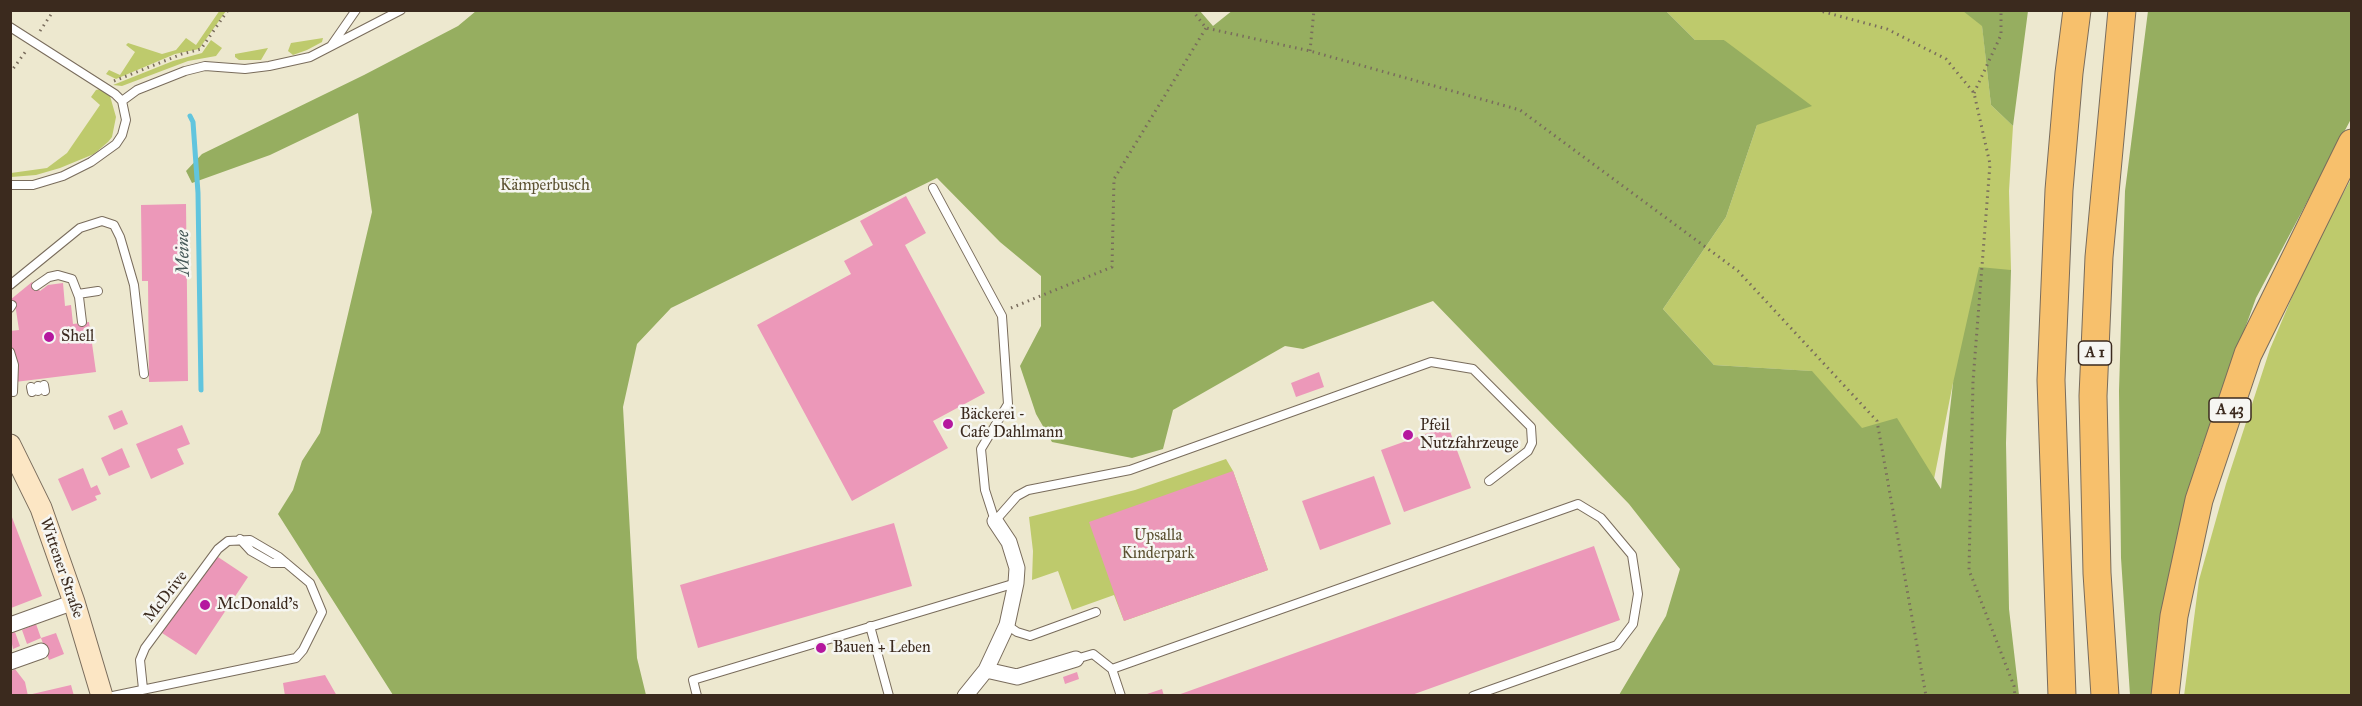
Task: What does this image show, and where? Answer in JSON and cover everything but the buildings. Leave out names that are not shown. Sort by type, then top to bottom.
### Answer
[{"type":"highway","points":[[2062,696],[2051,380],[2060,190],[2069,73],[2077,10]]},
{"type":"highway","name":"A 1","points":[[2105,696],[2097,573],[2093,396],[2099,257],[2122,10]]},
{"type":"highway","name":"A 43","points":[[2165,696],[2174,616],[2199,500],[2248,354],[2352,143]]},
{"type":"main road","name":"Wittener Straße","points":[[10,445],[31,483],[74,602],[102,696]]},
{"type":"street","points":[[965,696],[986,669],[1007,625],[1016,583],[1017,568],[1009,542],[995,521]]},
{"type":"street","points":[[10,625],[74,602]]},
{"type":"street","points":[[10,662],[41,651]]},
{"type":"street","points":[[986,669],[1017,677],[1076,658]]},
{"type":"lane","points":[[330,48],[356,10]]},
{"type":"lane","points":[[122,101],[137,90],[184,71],[205,66],[245,69],[310,57],[401,10]]},
{"type":"lane","points":[[10,27],[106,88],[122,101],[126,120],[122,135],[116,144],[91,162],[63,176],[33,185],[10,185]]},
{"type":"lane","points":[[933,188],[1000,313],[1008,404],[981,449],[985,490],[995,521]]},
{"type":"lane","points":[[10,285],[80,228],[102,221],[114,225],[120,237],[134,285],[144,374]]},
{"type":"lane","points":[[36,286],[49,276],[66,275],[72,279],[78,294],[82,322]]},
{"type":"lane","points":[[78,294],[98,291]]},
{"type":"lane","points":[[11,358],[13,392]]},
{"type":"lane","points":[[995,521],[1017,496],[1028,490],[1130,470],[1431,362],[1473,369],[1531,427],[1532,443],[1528,451],[1489,481]]},
{"type":"lane","points":[[1112,669],[1578,504],[1600,518],[1632,555],[1638,594],[1633,624],[1617,645],[1473,696]]},
{"type":"lane","name":"McDrive","points":[[250,540],[286,563],[310,584],[322,612],[303,650],[296,658],[142,689],[140,660],[145,648],[218,549],[228,541],[250,540]]},
{"type":"lane","points":[[697,696],[693,680],[1016,583]]},
{"type":"lane","points":[[1007,625],[1017,632],[1030,636],[1096,612]]},
{"type":"lane","points":[[870,626],[889,696]]},
{"type":"lane","points":[[1076,658],[1093,654],[1112,669],[1121,696]]},
{"type":"lane","points":[[112,696],[142,689]]},
{"type":"path","points":[[106,88],[111,81],[201,49],[228,10]]},
{"type":"path","points":[[1192,10],[1206,28],[1310,51],[1521,110],[1738,271],[1877,421],[1926,696]]},
{"type":"path","points":[[1310,51],[1314,10]]},
{"type":"path","points":[[1817,10],[1887,29],[1946,59],[1974,93],[1990,164],[1973,381],[1969,570],[2014,686],[2015,696]]},
{"type":"path","points":[[1974,93],[2001,35],[2001,10]]},
{"type":"path","points":[[1000,313],[1112,267],[1114,179],[1206,28]]},
{"type":"green space","points":[[220,10],[226,11],[199,49],[175,54],[116,79],[106,74],[109,70],[120,75],[135,52],[126,45],[128,43],[162,54],[176,50],[186,38],[196,45]]},
{"type":"green space","name":"Kämperbusch","points":[[1233,10],[1666,11],[1695,40],[1724,40],[1812,106],[1757,125],[1726,217],[1663,309],[1714,365],[1812,371],[1862,428],[1897,418],[1941,489],[1953,383],[1979,267],[2011,270],[2006,443],[2009,609],[2019,695],[1619,695],[1666,616],[1680,569],[1629,504],[1433,301],[1303,349],[1285,346],[1173,410],[1163,449],[1132,458],[1052,442],[1036,414],[1020,366],[1041,326],[1041,276],[1000,242],[937,178],[671,308],[637,344],[623,407],[637,658],[646,695],[393,695],[278,514],[293,490],[302,461],[320,433],[372,212],[358,113],[270,155],[192,183],[186,171],[202,154],[458,26],[476,11],[1200,11],[1213,26]]},
{"type":"green space","points":[[1963,10],[1982,25],[1991,105],[2013,126],[2009,191],[2011,270],[1953,383],[1933,484],[1862,429],[1811,371],[1714,365],[1663,309],[1726,217],[1757,125],[1724,40],[1695,40],[1666,11]]},
{"type":"green space","points":[[1963,11],[2028,11],[2013,126],[1991,105],[1982,26]]},
{"type":"green space","points":[[2148,11],[2351,11],[2351,119],[2256,298],[2199,455],[2164,597],[2154,695],[2130,695],[2121,558],[2119,391],[2125,191]]},
{"type":"green space","points":[[323,38],[322,42],[307,50],[293,55],[288,51],[291,43]]},
{"type":"green space","points":[[211,40],[222,48],[216,56],[188,61],[122,86],[113,85],[173,61],[202,53]]},
{"type":"green space","points":[[268,48],[261,60],[239,60],[235,57],[235,54]]},
{"type":"green space","points":[[100,89],[110,96],[116,117],[112,137],[108,142],[94,154],[60,168],[36,175],[11,177],[11,173],[47,168],[67,153],[100,105],[91,97],[96,90]]},
{"type":"green space","points":[[2351,179],[2351,695],[2184,696],[2199,580],[2226,484],[2270,349],[2309,257]]},
{"type":"green space","name":"Upsalla Kinderpark","points":[[1226,459],[1233,471],[1268,570],[1124,621],[1114,595],[1072,610],[1058,571],[1032,580],[1033,551],[1029,517],[1135,490]]},
{"type":"waterway","name":"Meine","points":[[190,116],[193,122],[198,193],[201,390]]},
{"type":"place","name":"Shell","points":[[49,337]]},
{"type":"place","name":"Bäckerei - Cafe Dahlmann","points":[[948,424]]},
{"type":"place","name":"Pfeil Nutzfahrzeuge","points":[[1408,435]]},
{"type":"place","name":"McDonald's","points":[[205,605]]},
{"type":"place","name":"Bauen + Leben","points":[[821,648]]}]
